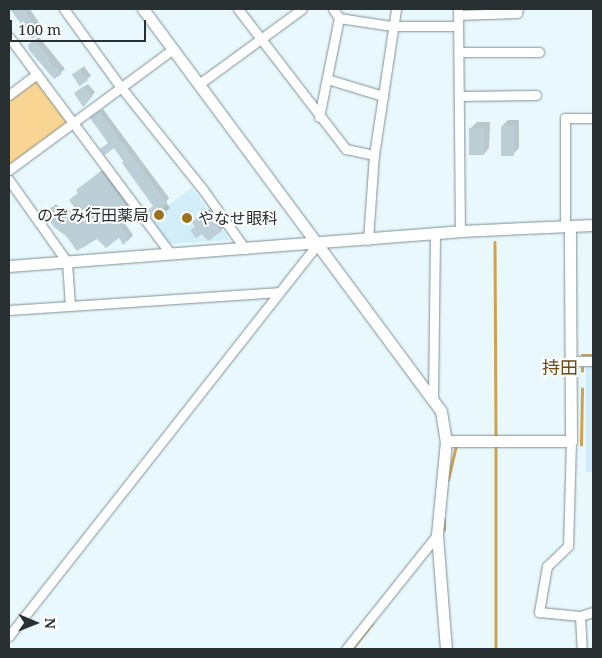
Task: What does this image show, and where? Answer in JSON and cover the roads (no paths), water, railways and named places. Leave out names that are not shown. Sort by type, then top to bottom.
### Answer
[{"type":"street","points":[[64,9],[120,86],[204,191],[245,249]]},
{"type":"street","points":[[143,9],[433,400],[445,423],[446,441],[438,534],[446,649]]},
{"type":"street","points":[[238,9],[319,117],[346,149],[374,155]]},
{"type":"street","points":[[199,84],[262,40],[302,9]]},
{"type":"street","points":[[319,117],[339,18],[333,9]]},
{"type":"street","points":[[368,240],[374,155],[396,9]]},
{"type":"street","points":[[460,231],[458,12],[518,13],[518,9]]},
{"type":"street","points":[[339,18],[392,26],[458,26]]},
{"type":"street","points":[[9,37],[172,254]]},
{"type":"street","points":[[9,170],[120,86],[173,49]]},
{"type":"street","points":[[459,52],[539,52]]},
{"type":"street","points":[[9,95],[37,74]]},
{"type":"street","points":[[327,79],[382,96]]},
{"type":"street","points":[[459,96],[536,95]]},
{"type":"street","points":[[593,118],[565,118],[571,441],[568,546],[546,566],[539,612],[580,616],[593,612]]},
{"type":"street","points":[[9,180],[67,262],[70,306]]},
{"type":"street","points":[[9,266],[318,244],[460,231],[593,225]]},
{"type":"street","points":[[433,400],[435,234]]},
{"type":"street","points":[[9,636],[277,292],[318,244]]},
{"type":"street","points":[[9,310],[277,292]]},
{"type":"street","points":[[570,361],[593,361]]},
{"type":"street","points":[[446,441],[571,441]]},
{"type":"street","points":[[346,649],[438,534]]},
{"type":"street","points":[[580,616],[582,649]]},
{"type":"waterway","points":[[495,242],[496,438]]},
{"type":"waterway","points":[[582,355],[593,355]]},
{"type":"waterway","points":[[581,445],[582,389]]},
{"type":"waterway","points":[[496,444],[496,649]]},
{"type":"waterway","points":[[448,480],[456,446]]},
{"type":"waterway","points":[[444,520],[444,530]]},
{"type":"waterway","points":[[352,649],[372,623]]},
{"type":"place","name":"のぞみ行田薬局","points":[[159,215]]},
{"type":"place","name":"やなせ眼科","points":[[187,218]]},
{"type":"district","name":"持田","points":[[560,367]]}]
